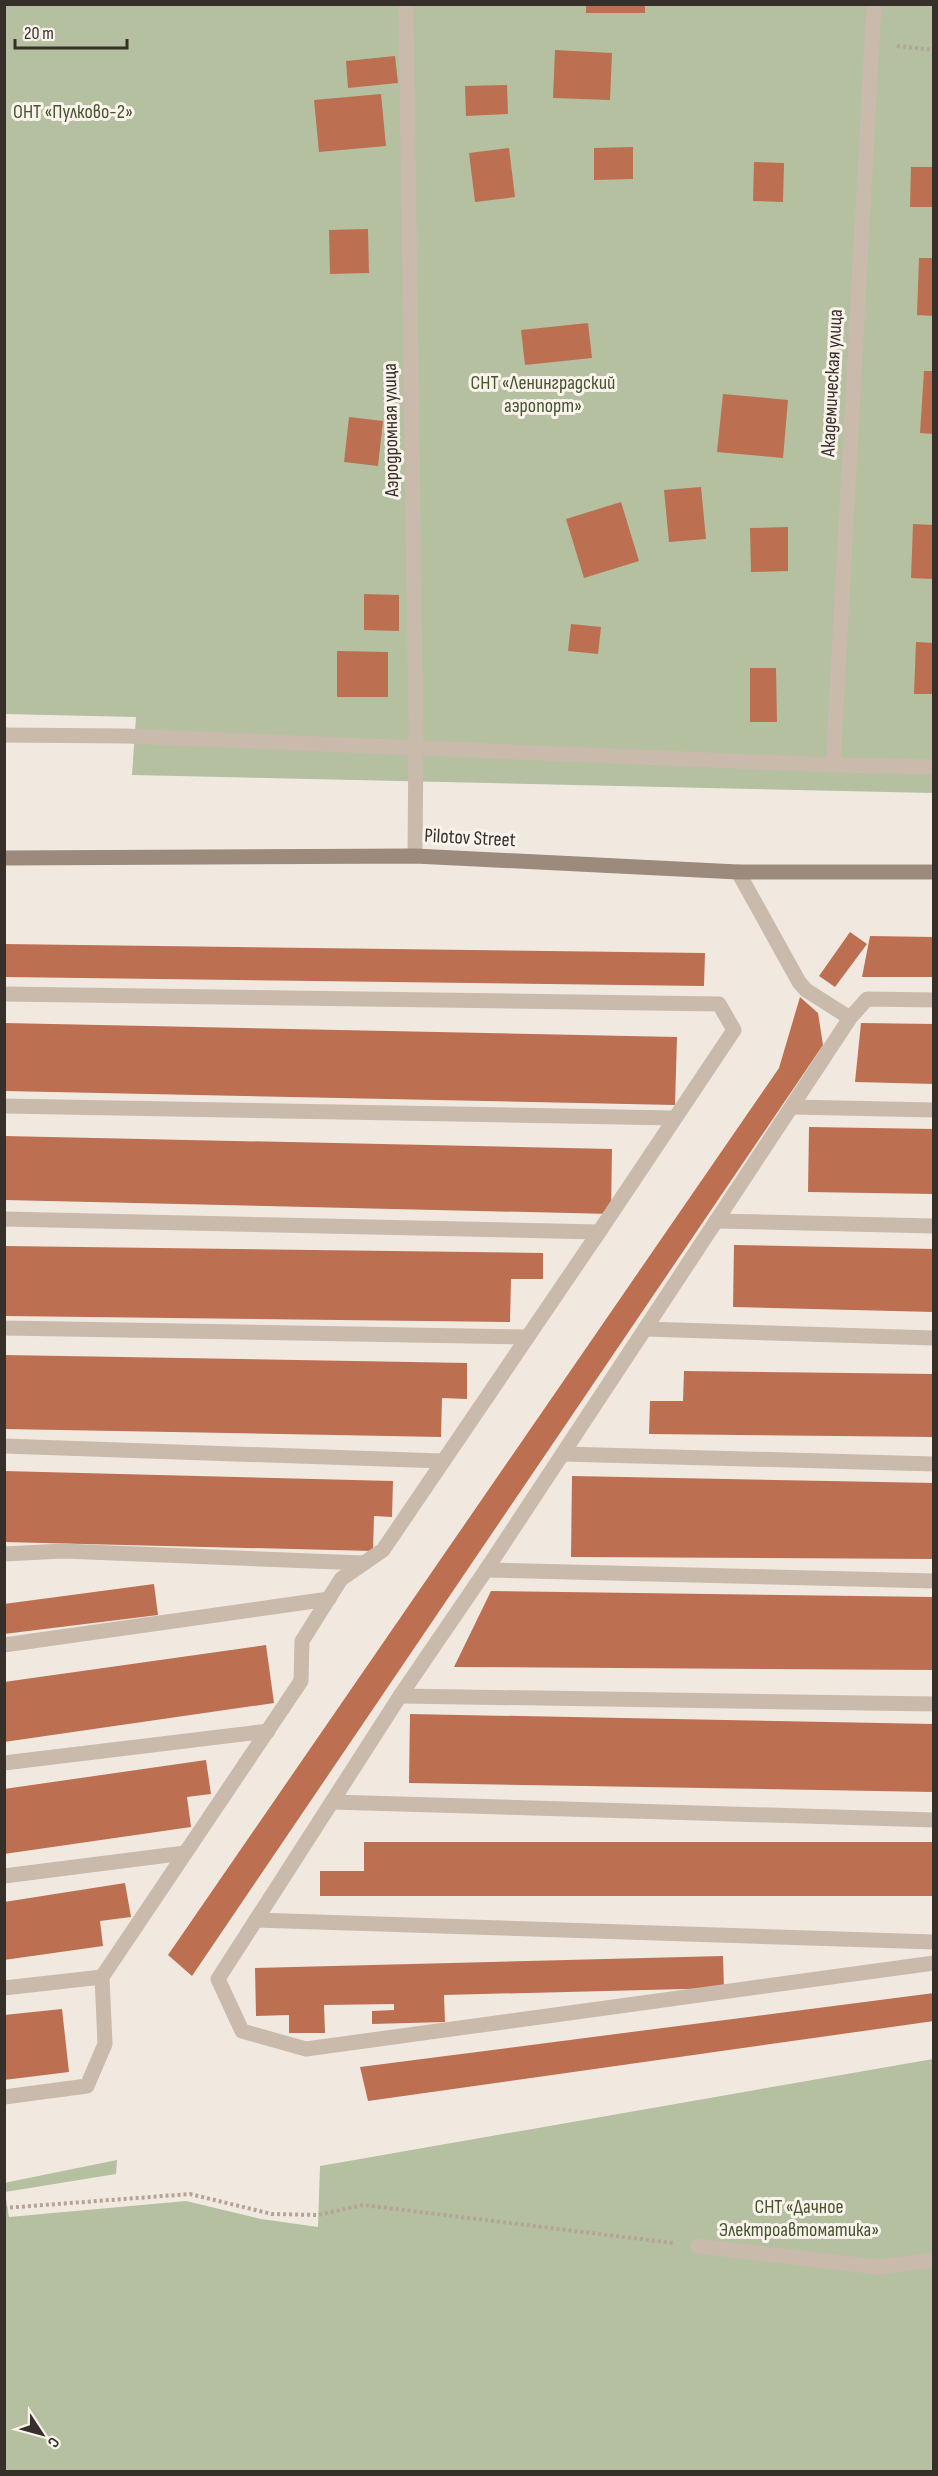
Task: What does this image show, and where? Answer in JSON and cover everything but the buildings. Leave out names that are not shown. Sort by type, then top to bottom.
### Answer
[{"type":"street","name":"Pilotov Street","points":[[4,858],[415,856],[738,872],[933,872]]},
{"type":"lane","name":"Аэродромная улица","points":[[406,4],[416,748],[415,856]]},
{"type":"lane","name":"Академическая улица","points":[[833,765],[874,4]]},
{"type":"lane","points":[[4,735],[125,736],[833,765],[933,767]]},
{"type":"lane","points":[[738,872],[799,982],[806,990],[850,1018]]},
{"type":"lane","points":[[4,994],[719,1004],[734,1030],[600,1232],[382,1550],[341,1579],[302,1641],[302,1681],[102,1977],[105,2044],[87,2086],[4,2097]]},
{"type":"lane","points":[[933,1000],[867,999],[850,1018],[486,1570],[400,1696],[218,1979],[242,2031],[306,2049],[933,1963]]},
{"type":"lane","points":[[4,1106],[675,1118]]},
{"type":"lane","points":[[792,1107],[933,1110]]},
{"type":"lane","points":[[4,1219],[600,1232]]},
{"type":"lane","points":[[716,1221],[933,1226]]},
{"type":"lane","points":[[4,1328],[526,1337]]},
{"type":"lane","points":[[645,1329],[933,1338]]},
{"type":"lane","points":[[4,1446],[442,1461]]},
{"type":"lane","points":[[562,1454],[933,1464]]},
{"type":"lane","points":[[4,1554],[63,1551],[363,1563]]},
{"type":"lane","points":[[486,1570],[933,1581]]},
{"type":"lane","points":[[4,1645],[328,1599]]},
{"type":"lane","points":[[400,1696],[933,1704]]},
{"type":"lane","points":[[4,1763],[268,1731]]},
{"type":"lane","points":[[332,1802],[933,1820]]},
{"type":"lane","points":[[4,1876],[185,1853]]},
{"type":"lane","points":[[256,1920],[933,1942]]},
{"type":"lane","points":[[4,1988],[102,1977]]},
{"type":"lane","points":[[698,2246],[878,2266],[933,2260]]},
{"type":"path","points":[[872,42],[933,50]]},
{"type":"path","points":[[4,2208],[190,2194],[272,2214],[318,2215],[363,2205],[698,2246]]},
{"type":"green space","name":"СНТ «Ленинградский аэропорт»","points":[[4,5],[933,5],[933,793],[132,775],[136,717],[5,714]]},
{"type":"green space","name":"СНТ «Дачное Электроавтоматика»","points":[[933,2059],[933,2471],[5,2471],[4,2183],[117,2160],[116,2174],[5,2192],[9,2217],[186,2201],[261,2219],[318,2227],[320,2166]]},
{"type":"park label","name":"ОНТ «Пулково-2»","points":[[73,112]]}]
